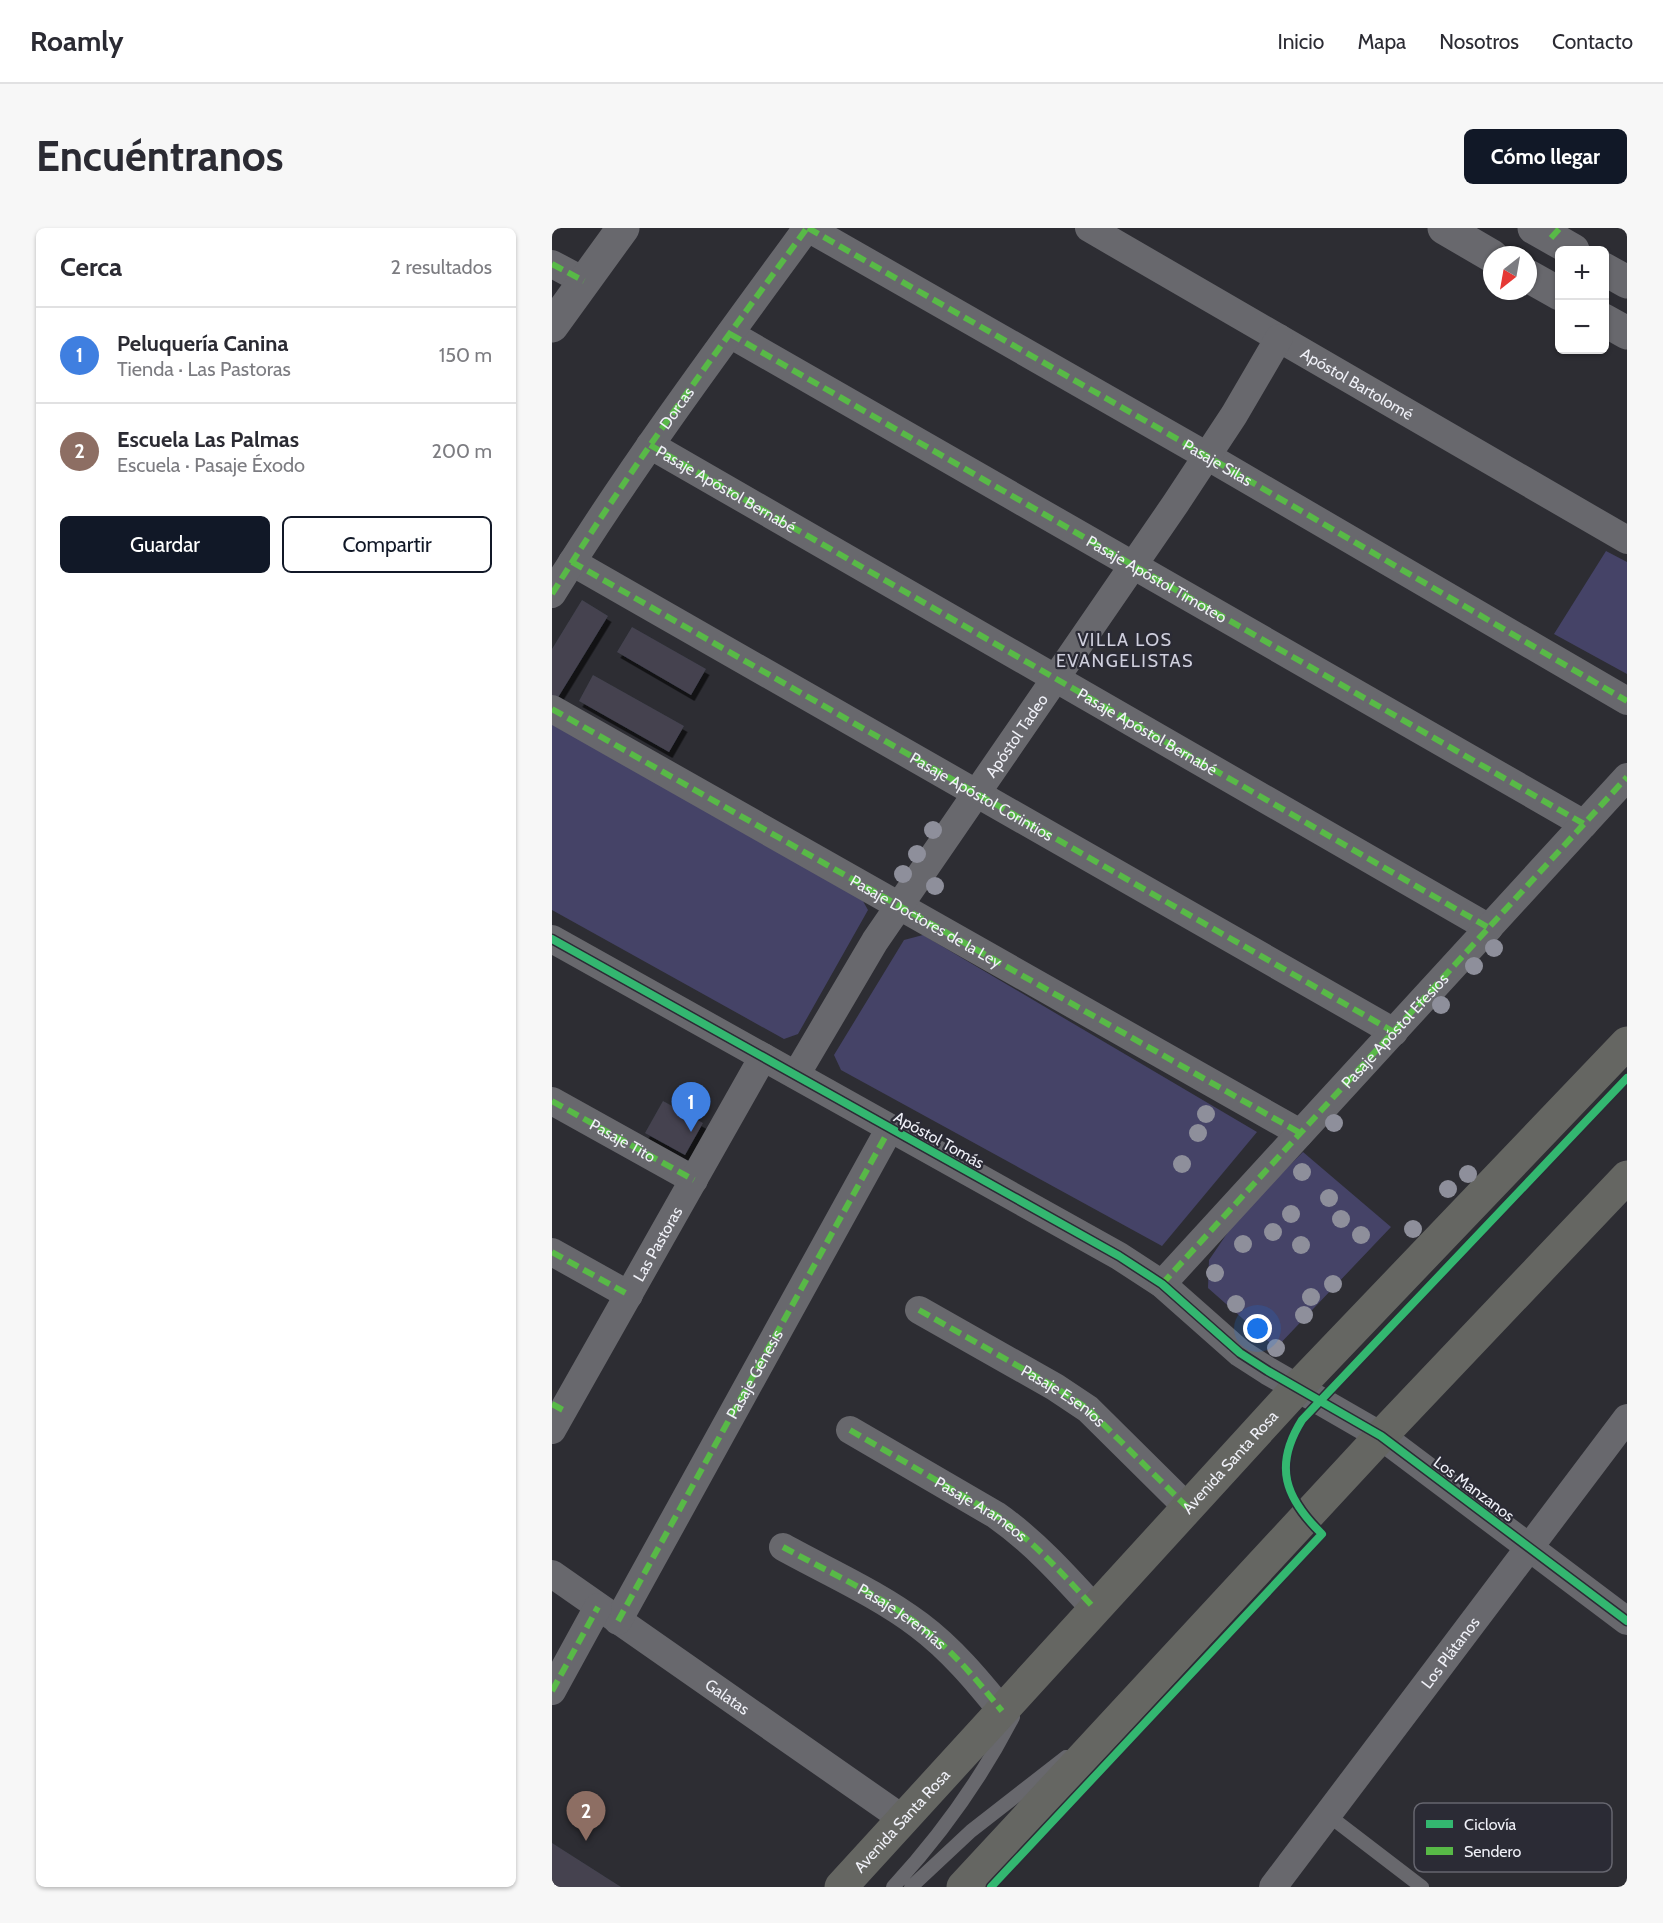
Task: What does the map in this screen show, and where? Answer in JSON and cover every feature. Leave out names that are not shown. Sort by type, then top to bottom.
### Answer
[{"type":"main road","name":"Avenida Santa Rosa","points":[[841,1887],[1187,1507],[1627,1043]]},
{"type":"main road","points":[[963,1887],[1381,1436],[1627,1177]]},
{"type":"street","points":[[552,326],[623,228]]},
{"type":"street","name":"Dorcas","points":[[552,594],[650,446],[807,228]]},
{"type":"street","name":"Pasaje Silas","points":[[807,228],[1207,456],[1627,701]]},
{"type":"street","name":"Apóstol Bartolomé","points":[[1089,228],[1627,540]]},
{"type":"street","points":[[1444,228],[1483,251]]},
{"type":"street","points":[[552,264],[584,281]]},
{"type":"street","points":[[1609,271],[1627,282]]},
{"type":"street","points":[[1537,281],[1555,291]]},
{"type":"street","points":[[1609,322],[1627,333]]},
{"type":"street","name":"Pasaje Apóstol Timoteo","points":[[730,334],[1584,824]]},
{"type":"street","name":"Apóstol Tadeo","points":[[796,1075],[898,906],[1207,456],[1279,338]]},
{"type":"street","name":"Pasaje Apóstol Bernabé","points":[[650,446],[1489,928]]},
{"type":"street","name":"Pasaje Apóstol Corintios","points":[[572,562],[1394,1032]]},
{"type":"street","name":"Pasaje Doctores de la Ley","points":[[552,709],[1300,1133]]},
{"type":"street","name":"Pasaje Apóstol Efesios","points":[[1162,1284],[1627,777]]},
{"type":"street","name":"Apóstol Tomás","points":[[552,939],[1119,1256],[1162,1284],[1240,1353],[1298,1388]]},
{"type":"street","name":"Las Pastoras","points":[[556,1415],[629,1295],[763,1057]]},
{"type":"street","name":"Pasaje Tito","points":[[552,1101],[694,1180]]},
{"type":"street","name":"Pasaje Génesis","points":[[552,1691],[608,1614],[890,1128]]},
{"type":"street","points":[[552,1252],[629,1295]]},
{"type":"street","name":"Pasaje Esenios","points":[[919,1310],[1072,1398],[1106,1425],[1187,1507]]},
{"type":"street","name":"Los Manzanos","points":[[1298,1388],[1381,1436],[1627,1621]]},
{"type":"street","name":"Los Plátanos","points":[[1274,1887],[1627,1418]]},
{"type":"street","name":"Pasaje Arameos","points":[[850,1430],[1016,1529],[1035,1545],[1094,1608]]},
{"type":"street","name":"Pasaje Jeremías","points":[[783,1547],[889,1605],[920,1626],[948,1650],[1002,1711]]},
{"type":"street","name":"Galatas","points":[[552,1574],[903,1819]]},
{"type":"lane","points":[[893,1887],[938,1834],[965,1797],[1000,1742],[1033,1677]]},
{"type":"lane","points":[[911,1887],[1016,1794],[1113,1723]]},
{"type":"lane","points":[[1328,1815],[1422,1887]]},
{"type":"shaded area","points":[[1606,551],[1627,562],[1627,674],[1554,634]]},
{"type":"shaded area","points":[[552,724],[859,894],[868,910],[798,1034],[784,1039],[552,910]]},
{"type":"shaded area","points":[[923,935],[1257,1132],[1162,1246],[841,1070],[834,1055],[904,940]]},
{"type":"shaded area","points":[[1303,1152],[1391,1227],[1276,1348],[1208,1288],[1209,1260],[1241,1213]]},
{"type":"building","points":[[582,600],[608,616],[557,699],[552,696],[552,649]]},
{"type":"building","points":[[632,627],[706,669],[691,695],[617,652]]},
{"type":"building","points":[[593,675],[684,726],[669,752],[579,701]]},
{"type":"building","points":[[663,1101],[703,1123],[685,1155],[645,1133]]},
{"type":"building","points":[[552,1843],[621,1887],[552,1887]]},
{"type":"marked path","points":[[552,594],[644,454],[807,228]]},
{"type":"marked path","points":[[808,228],[1207,456],[1627,701]]},
{"type":"marked path","points":[[1551,238],[1560,228]]},
{"type":"marked path","points":[[552,264],[584,281]]},
{"type":"marked path","points":[[730,334],[1584,824]]},
{"type":"marked path","points":[[650,445],[1489,928]]},
{"type":"marked path","points":[[572,562],[1394,1032]]},
{"type":"marked path","points":[[552,709],[1300,1133]]},
{"type":"marked path","points":[[1162,1284],[1627,777]]},
{"type":"marked path","points":[[552,1101],[694,1180]]},
{"type":"marked path","points":[[618,1621],[890,1128]]},
{"type":"marked path","points":[[552,1252],[629,1295]]},
{"type":"marked path","points":[[919,1310],[1055,1387],[1088,1409],[1187,1507]]},
{"type":"marked path","points":[[552,1404],[563,1410]]},
{"type":"marked path","points":[[850,1430],[1010,1525],[1059,1570],[1094,1608]]},
{"type":"marked path","points":[[783,1547],[870,1593],[919,1625],[953,1655],[1002,1711]]},
{"type":"marked path","points":[[552,1691],[598,1607]]},
{"type":"cycle path","points":[[552,939],[1119,1256],[1162,1284],[1240,1353],[1381,1436],[1627,1621]]},
{"type":"cycle path","points":[[991,1887],[1322,1534],[1299,1507],[1287,1481],[1288,1452],[1302,1420],[1627,1078]]},
{"type":"place","name":"Peluquería Canina","points":[[691,1132]]},
{"type":"place","name":"Escuela Las Palmas","points":[[586,1841]]},
{"type":"district","name":"VILLA LOS EVANGELISTAS","points":[[1125,650]]}]
